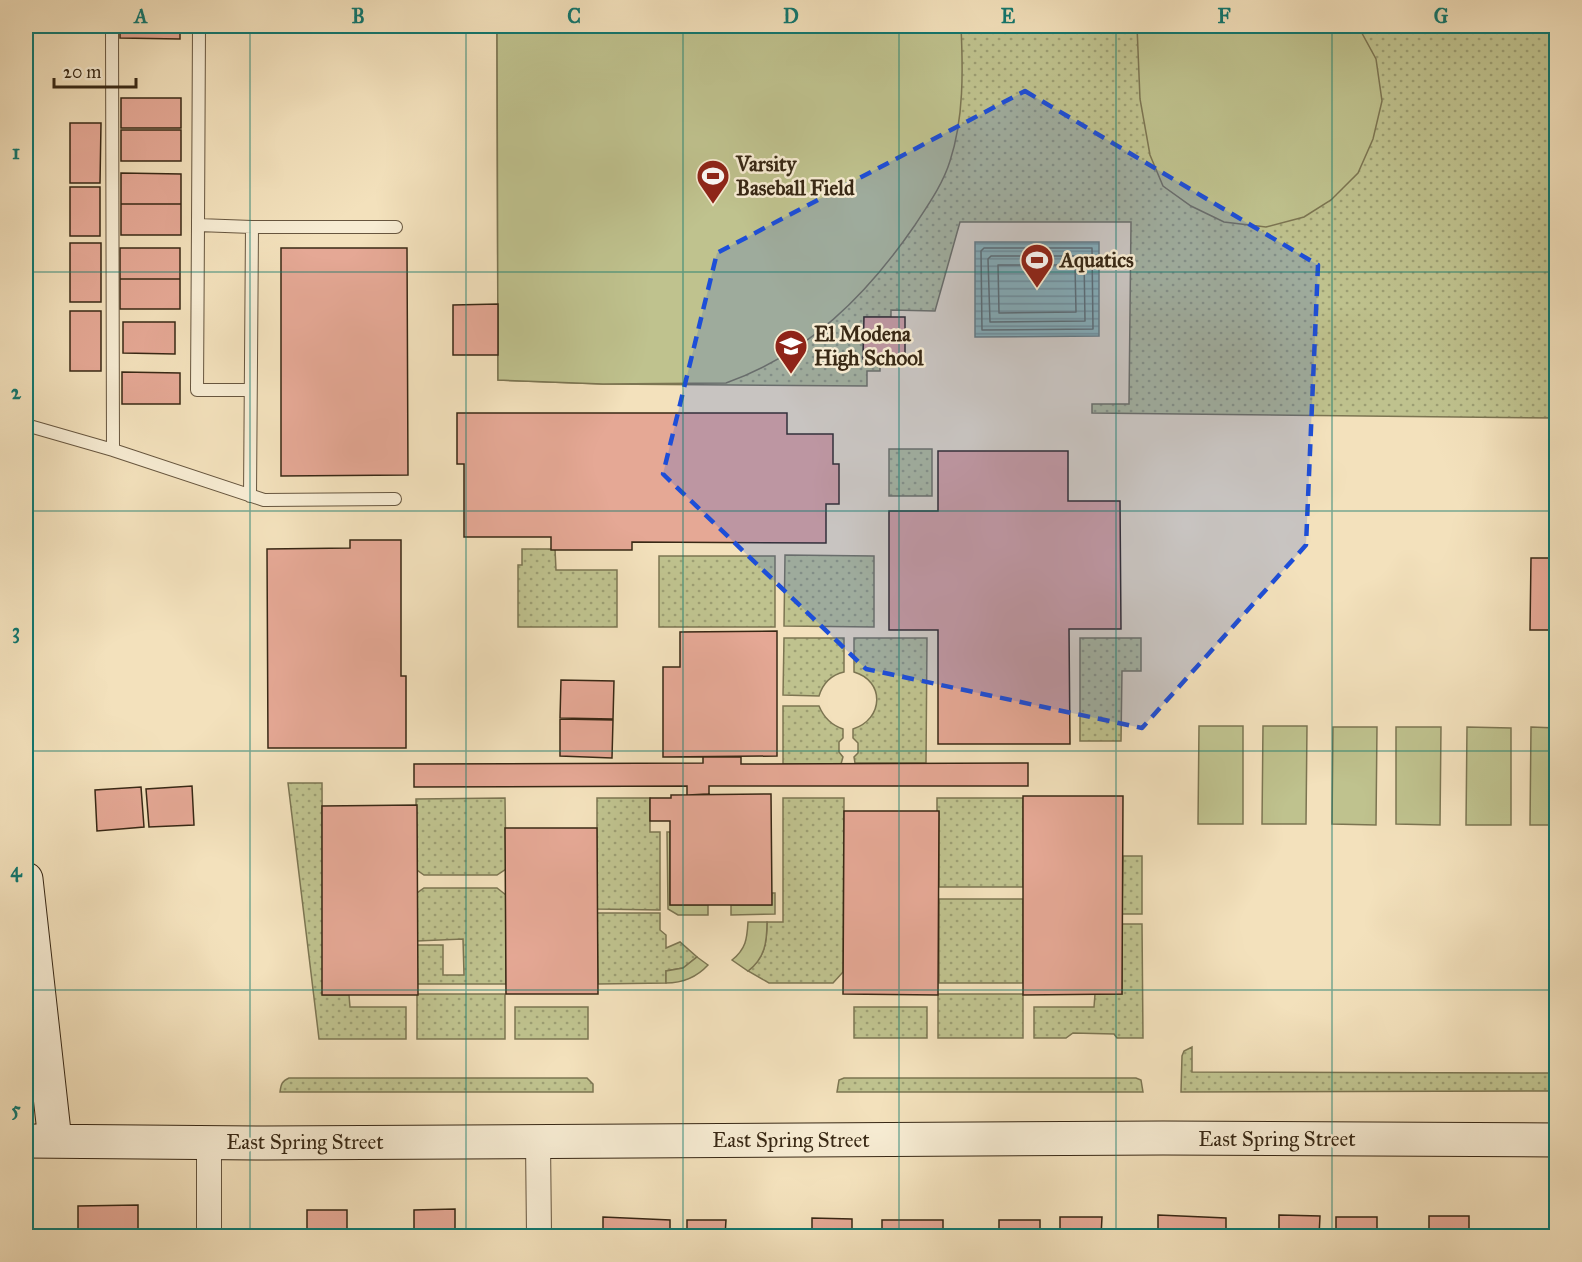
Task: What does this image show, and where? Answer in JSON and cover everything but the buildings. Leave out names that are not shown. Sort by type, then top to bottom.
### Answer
[{"type":"street","points":[[26,879],[40,1141]]},
{"type":"street","name":"East Spring Street","points":[[40,1141],[209,1143],[1151,1138],[1557,1140]]},
{"type":"street","points":[[538,1141],[539,1236]]},
{"type":"street","points":[[209,1143],[209,1236]]},
{"type":"lane","points":[[112,26],[113,450]]},
{"type":"lane","points":[[199,26],[197,390],[250,390]]},
{"type":"lane","points":[[198,225],[396,227]]},
{"type":"lane","points":[[250,496],[252,227]]},
{"type":"lane","points":[[26,425],[113,450],[264,500],[395,499]]},
{"type":"highlighted area","points":[[1025,91],[1318,265],[1306,545],[1142,728],[866,669],[663,474],[717,253]]},
{"type":"green space","points":[[497,26],[1556,26],[1556,418],[1092,413],[1092,404],[1129,404],[1131,222],[960,222],[935,311],[891,310],[891,317],[864,317],[863,359],[880,359],[880,371],[867,371],[867,386],[603,384],[498,380]]},
{"type":"green space","name":"Varsity Baseball Field","points":[[497,26],[961,26],[961,94],[955,145],[947,170],[935,194],[877,275],[856,298],[809,339],[756,371],[726,383],[603,384],[498,380]]},
{"type":"green space","points":[[1137,26],[1358,26],[1376,59],[1382,101],[1373,139],[1358,173],[1331,200],[1304,217],[1266,227],[1224,222],[1191,206],[1163,186],[1150,155],[1140,99]]},
{"type":"green space","points":[[889,449],[932,449],[932,496],[889,496]]},
{"type":"green space","points":[[522,549],[555,549],[556,570],[617,570],[617,627],[518,627],[518,565],[522,565]]},
{"type":"green space","points":[[785,555],[874,556],[874,627],[784,626]]},
{"type":"green space","points":[[659,556],[775,556],[775,627],[659,627]]},
{"type":"green space","points":[[784,638],[844,638],[844,672],[828,680],[819,696],[783,695]]},
{"type":"green space","points":[[854,638],[927,638],[926,763],[855,763],[854,757],[858,753],[858,743],[853,738],[853,729],[871,717],[877,700],[871,683],[854,672]]},
{"type":"green space","points":[[1080,638],[1141,638],[1141,671],[1122,671],[1121,741],[1080,741]]},
{"type":"green space","points":[[783,706],[819,706],[828,720],[843,729],[843,738],[839,742],[839,752],[843,757],[841,764],[783,764]]},
{"type":"green space","points":[[1199,726],[1243,726],[1243,824],[1198,824]]},
{"type":"green space","points":[[1263,726],[1307,726],[1306,824],[1262,824]]},
{"type":"green space","points":[[1333,727],[1377,727],[1376,825],[1332,824]]},
{"type":"green space","points":[[1396,727],[1441,727],[1440,825],[1396,824]]},
{"type":"green space","points":[[1467,727],[1511,728],[1511,825],[1466,825]]},
{"type":"green space","points":[[1531,727],[1556,728],[1556,825],[1530,825]]},
{"type":"green space","points":[[288,783],[322,783],[323,995],[349,995],[350,1007],[406,1007],[406,1039],[319,1039]]},
{"type":"green space","points":[[505,798],[506,869],[497,875],[424,875],[417,870],[416,799]]},
{"type":"green space","points":[[597,798],[650,798],[650,832],[660,832],[660,910],[597,909]]},
{"type":"green space","points":[[783,798],[844,798],[843,972],[833,983],[769,983],[748,971],[758,961],[764,949],[767,922],[783,922]]},
{"type":"green space","points":[[937,798],[1023,798],[1023,887],[939,887]]},
{"type":"green space","points":[[667,832],[670,832],[670,905],[708,905],[708,915],[678,915],[668,909]]},
{"type":"green space","points":[[1123,856],[1142,856],[1142,914],[1122,914]]},
{"type":"green space","points":[[424,888],[497,888],[506,895],[506,984],[417,984],[417,945],[443,945],[443,975],[464,975],[463,939],[417,941],[417,893]]},
{"type":"green space","points":[[772,893],[775,893],[775,914],[731,915],[731,905],[771,905]]},
{"type":"green space","points":[[939,899],[1023,899],[1023,983],[939,983]]},
{"type":"green space","points":[[597,913],[660,913],[660,930],[666,935],[666,948],[680,942],[697,957],[683,968],[666,971],[666,983],[598,984]]},
{"type":"green space","points":[[748,922],[767,922],[764,949],[758,961],[748,971],[732,960],[745,943]]},
{"type":"green space","points":[[1122,924],[1142,924],[1143,1038],[1117,1038],[1114,1034],[1073,1033],[1066,1038],[1034,1038],[1034,1007],[1094,1007],[1095,994],[1122,994]]},
{"type":"green space","points":[[697,957],[708,965],[703,970],[689,979],[666,983],[666,971],[683,968]]},
{"type":"green space","points":[[417,994],[505,994],[505,1039],[417,1039]]},
{"type":"green space","points":[[938,994],[1023,994],[1023,1038],[938,1038]]},
{"type":"green space","points":[[515,1007],[588,1007],[588,1039],[515,1039]]},
{"type":"green space","points":[[854,1007],[927,1007],[927,1038],[854,1038]]},
{"type":"green space","points":[[1192,1047],[1192,1072],[1556,1073],[1556,1091],[1181,1092],[1182,1056],[1184,1051]]},
{"type":"green space","points":[[289,1078],[587,1078],[593,1084],[593,1092],[280,1092],[282,1083]]},
{"type":"green space","points":[[844,1078],[1136,1078],[1141,1080],[1143,1092],[837,1092],[839,1080]]},
{"type":"water","name":"Aquatics","points":[[975,242],[1099,242],[1099,336],[975,337]]},
{"type":"place","name":"Varsity Baseball Field","points":[[713,205]]},
{"type":"place","name":"Aquatics","points":[[1037,289]]},
{"type":"place","name":"El Modena High School","points":[[791,375]]}]
